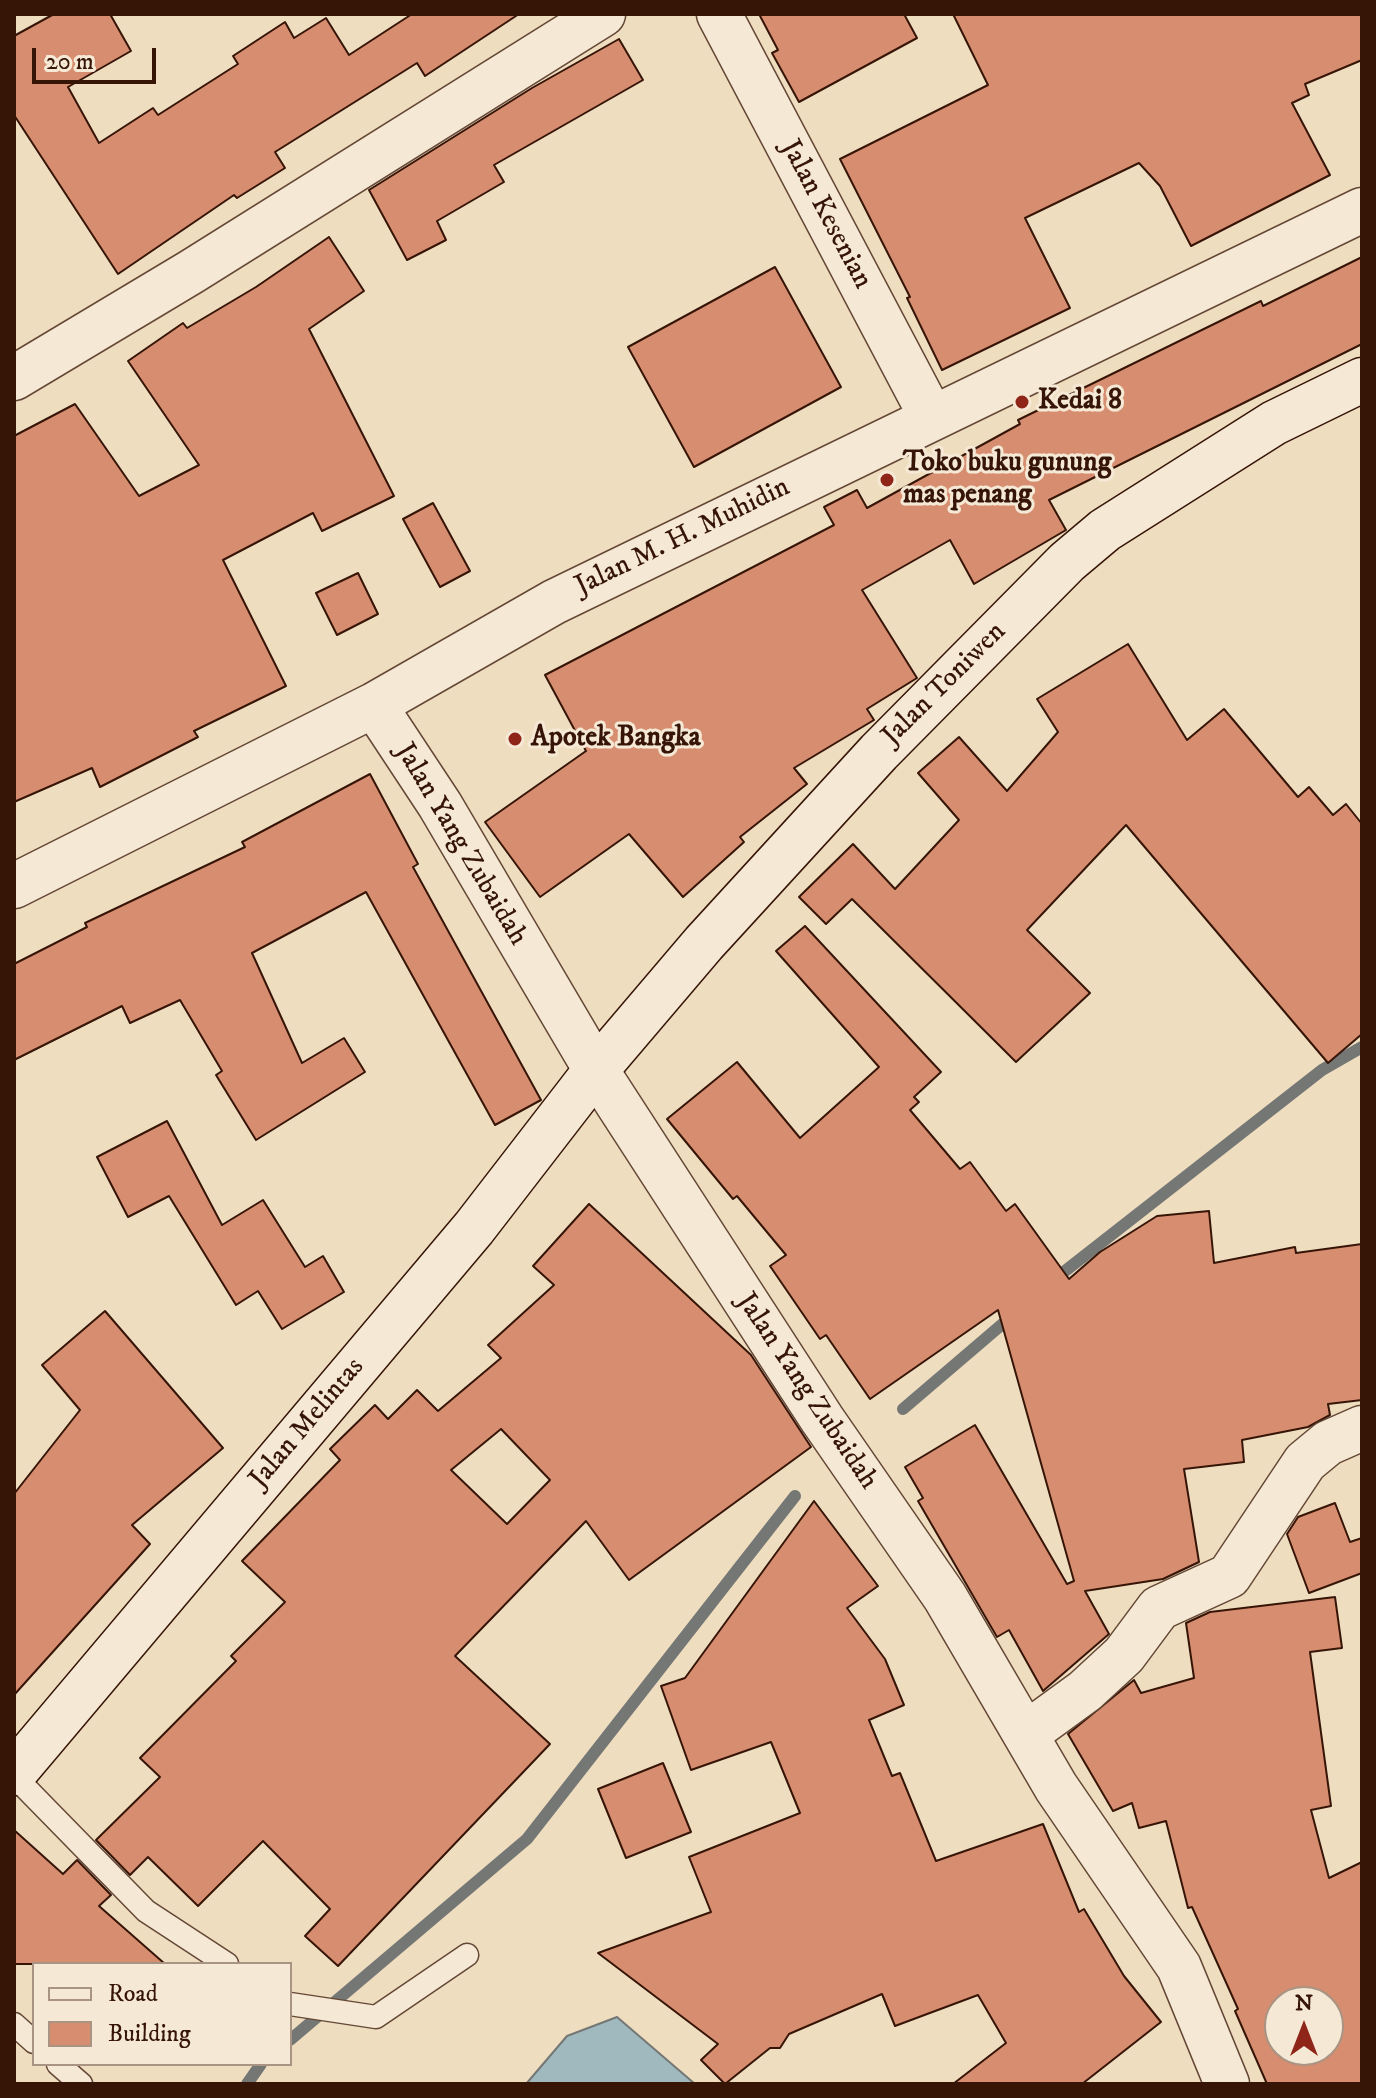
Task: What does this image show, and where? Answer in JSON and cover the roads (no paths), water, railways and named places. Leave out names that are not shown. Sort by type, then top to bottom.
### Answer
[{"type":"street","points":[[14,378],[191,272],[603,14]]},
{"type":"street","name":"Jalan Kesenian","points":[[719,14],[931,416]]},
{"type":"street","name":"Jalan M. H. Muhidin","points":[[14,886],[374,705],[554,602],[931,416],[1362,210]]},
{"type":"street","name":"Jalan Toniwen","points":[[596,1070],[704,943],[879,752],[1067,562],[1150,499],[1249,438],[1362,380]]},
{"type":"street","name":"Jalan Yang Zubaidah","points":[[374,705],[440,805],[596,1070],[814,1406],[945,1597],[1056,1787],[1179,1967],[1227,2084]]},
{"type":"street","name":"Jalan Melintas","points":[[14,1775],[474,1228],[596,1070]]},
{"type":"street","points":[[1026,1734],[1085,1691],[1114,1664],[1159,1608],[1229,1576],[1305,1462],[1328,1443],[1362,1428]]},
{"type":"lane","points":[[14,1775],[146,1911],[224,1962]]},
{"type":"lane","points":[[292,2004],[376,2017],[467,1955]]},
{"type":"lane","points":[[14,2024],[32,2040]]},
{"type":"lane","points":[[60,2066],[81,2084]]},
{"type":"water","points":[[617,2017],[695,2084],[526,2084],[567,2036]]},
{"type":"waterway","points":[[1051,1282],[1322,1070],[1362,1047]]},
{"type":"waterway","points":[[903,1409],[1013,1315]]},
{"type":"waterway","points":[[292,2038],[527,1839],[795,1496]]},
{"type":"waterway","points":[[247,2084],[260,2066]]},
{"type":"place","name":"Kedai 8","points":[[1022,402]]},
{"type":"place","name":"Toko buku gunung mas penang","points":[[887,480]]},
{"type":"place","name":"Apotek Bangka","points":[[515,739]]}]
